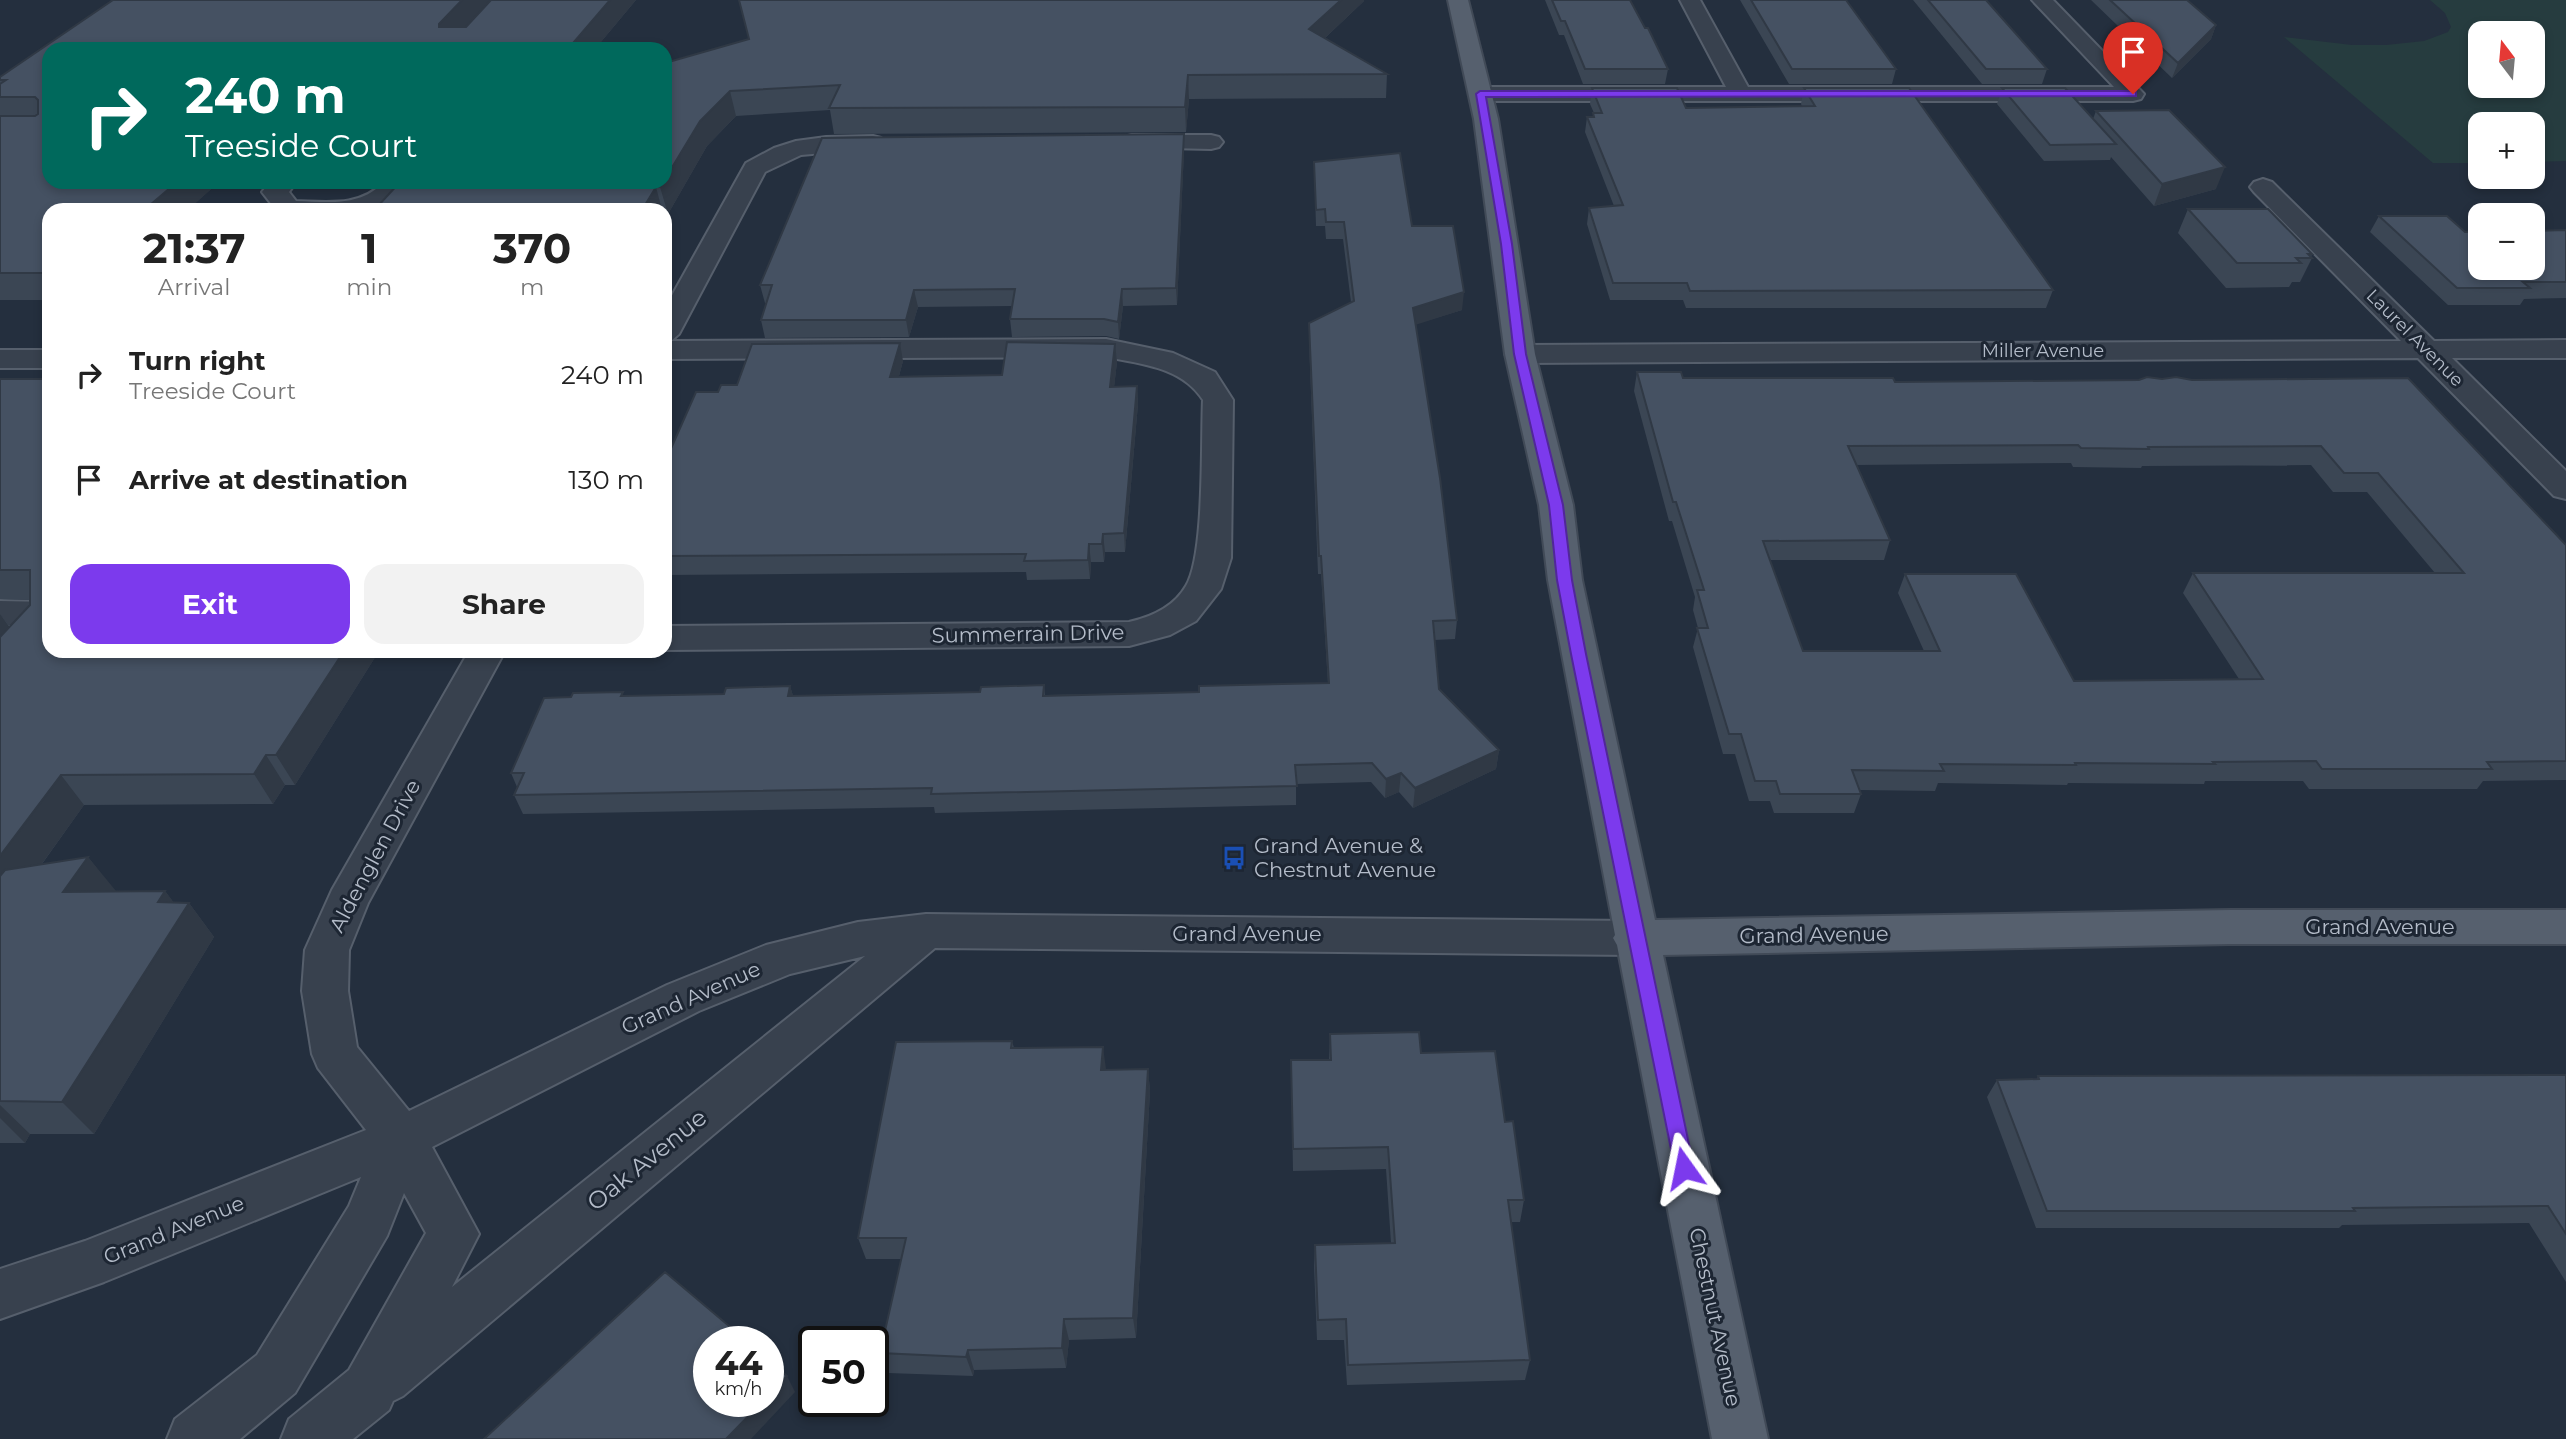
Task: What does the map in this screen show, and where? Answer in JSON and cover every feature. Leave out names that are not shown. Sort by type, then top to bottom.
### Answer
[{"type":"main road","name":"Chestnut Avenue","points":[[1458,0],[1480,94],[1506,244],[1520,354],[1556,505],[1564,580],[1635,938],[1741,1439]]},
{"type":"main road","name":"Grand Avenue","points":[[1635,938],[2230,927],[2566,928]]},
{"type":"street","points":[[1690,0],[1741,95]]},
{"type":"street","points":[[1480,94],[2133,94],[2042,0]]},
{"type":"street","points":[[1114,142],[1211,142]]},
{"type":"street","points":[[672,321],[755,168],[772,155],[812,144],[893,143]]},
{"type":"street","name":"Laurel Avenue","points":[[2263,187],[2566,489]]},
{"type":"street","points":[[278,189],[275,192],[284,203]]},
{"type":"street","points":[[373,203],[382,200],[392,189]]},
{"type":"street","name":"Summerrain Drive","points":[[672,350],[1106,348],[1163,359],[1204,378],[1219,400],[1214,558],[1203,589],[1183,613],[1157,626],[1129,634],[672,638]]},
{"type":"street","name":"Miller Avenue","points":[[1520,354],[2566,349]]},
{"type":"street","points":[[0,359],[42,359]]},
{"type":"street","points":[[0,613],[42,613]]},
{"type":"street","points":[[0,666],[42,619]]},
{"type":"street","name":"Aldenglen Drive","points":[[401,1138],[335,1054],[325,991],[327,950],[347,902],[483,658]]},
{"type":"street","name":"Grand Avenue","points":[[0,1294],[86,1265],[401,1138],[683,998],[782,958],[858,939],[926,931],[1635,938]]},
{"type":"street","name":"Oak Avenue","points":[[309,1439],[926,931]]},
{"type":"street","points":[[195,1439],[276,1374],[369,1219],[401,1138]]},
{"type":"street","name":"Oak Avenue","points":[[369,1390],[453,1234],[401,1138]]},
{"type":"green space","points":[[2430,0],[2566,0],[2566,161],[2545,162],[2545,112],[2468,112],[2468,163],[2433,163],[2284,37],[2352,45],[2386,45],[2424,41],[2448,32],[2451,27],[2445,13]]},
{"type":"building","points":[[113,0],[462,0],[439,27],[466,27],[491,0],[610,0],[574,42],[51,42]]},
{"type":"building","points":[[739,0],[1341,0],[1309,29],[1387,74],[1188,75],[1185,107],[829,108],[840,85],[730,91],[700,121],[672,167],[672,61],[749,39]]},
{"type":"building","points":[[1552,0],[1630,0],[1645,28],[1648,28],[1668,69],[1585,69],[1565,21],[1561,21]]},
{"type":"building","points":[[1751,0],[1846,0],[1896,69],[1792,69]]},
{"type":"building","points":[[1928,0],[1986,0],[2047,69],[1986,69]]},
{"type":"building","points":[[2110,0],[2187,0],[2216,25],[2178,63]]},
{"type":"building","points":[[42,48],[42,189],[169,189],[152,203],[42,203],[42,273],[0,273],[0,116],[35,116],[38,114],[38,100],[35,97],[0,97],[0,84],[6,80],[0,80],[0,77]]},
{"type":"building","points":[[1592,88],[1677,88],[1686,108],[1815,106],[1804,88],[1909,88],[2053,290],[1690,291],[1687,283],[1613,283],[1589,208],[1623,205],[1587,117],[1594,117],[1593,113],[1602,113]]},
{"type":"building","points":[[2002,88],[2065,88],[2116,144],[2050,145]]},
{"type":"building","points":[[2169,110],[2225,167],[2162,184],[2096,111]]},
{"type":"building","points":[[1184,134],[1176,288],[1122,289],[1118,322],[1104,319],[1010,319],[1015,289],[914,290],[906,320],[761,320],[772,285],[760,285],[822,138]]},
{"type":"building","points":[[1400,153],[1412,226],[1453,226],[1464,292],[1413,308],[1440,478],[1457,620],[1433,621],[1439,689],[1499,750],[1415,788],[1401,773],[1386,779],[1372,763],[1295,765],[1297,786],[931,794],[932,788],[514,795],[524,773],[511,773],[544,698],[571,697],[573,693],[623,692],[621,696],[724,694],[726,688],[790,686],[788,696],[980,692],[981,687],[1044,685],[1043,696],[1199,692],[1199,686],[1329,683],[1319,556],[1309,323],[1354,301],[1344,222],[1326,222],[1325,209],[1316,210],[1314,162]]},
{"type":"building","points":[[394,189],[655,189],[646,203],[381,203]]},
{"type":"building","points":[[2188,209],[2268,209],[2312,254],[2308,254],[2312,258],[2296,258],[2301,263],[2237,263]]},
{"type":"building","points":[[2379,216],[2447,216],[2468,232],[2468,280],[2545,280],[2545,231],[2566,230],[2566,282],[2523,282],[2530,288],[2457,288]]},
{"type":"building","points":[[1007,342],[1115,344],[1110,387],[1137,386],[1124,533],[1103,534],[1102,544],[1089,544],[1088,560],[1024,561],[1026,554],[672,556],[672,446],[696,392],[718,392],[721,385],[737,385],[752,344],[900,343],[890,377],[1002,375]]},
{"type":"building","points":[[1637,372],[1681,372],[1683,378],[1893,378],[1895,382],[2139,380],[2147,377],[2192,380],[2408,378],[2566,545],[2566,761],[2487,762],[2492,769],[2322,769],[2316,761],[2213,762],[2215,764],[1940,764],[1944,771],[1852,770],[1861,794],[1780,794],[1776,781],[1755,781],[1741,734],[1729,734],[1697,628],[1708,628],[1697,590],[1704,590],[1676,502],[1673,502]],"holes":[[[2078,445],[2081,448],[2321,446],[2344,473],[2378,473],[2464,573],[2193,573],[2263,679],[2074,681],[2016,574],[1905,574],[1940,651],[1803,651],[1763,541],[1890,540],[1848,446]]]},
{"type":"building","points":[[0,379],[42,379],[42,658],[339,658],[276,755],[266,755],[254,774],[61,775],[0,856],[0,637],[30,605],[30,570],[0,570]]},
{"type":"building","points":[[88,857],[63,892],[165,891],[158,902],[189,903],[62,1102],[0,1101],[0,876],[5,870]]},
{"type":"building","points":[[1419,1032],[1421,1053],[1495,1051],[1505,1122],[1513,1121],[1524,1200],[1508,1200],[1530,1360],[1348,1365],[1346,1319],[1318,1320],[1315,1245],[1395,1243],[1388,1147],[1293,1149],[1291,1060],[1331,1060],[1330,1034]]},
{"type":"building","points":[[1012,1041],[1011,1048],[1103,1047],[1101,1070],[1148,1069],[1133,1318],[1064,1319],[1062,1348],[968,1350],[966,1357],[889,1353],[889,1326],[886,1326],[906,1238],[858,1238],[896,1042]]},
{"type":"building","points":[[2566,1075],[2566,1234],[2548,1206],[2353,1208],[2355,1211],[2047,1211],[1997,1080],[2039,1079],[2038,1076]]},
{"type":"building","points":[[665,1272],[729,1326],[693,1326],[693,1417],[747,1417],[726,1439],[484,1439]]},
{"type":"place","name":"Grand Avenue & Chestnut Avenue","points":[[1234,858]]},
{"type":"route","points":[[1684,1168],[1564,580],[1556,505],[1520,354],[1506,244],[1480,94],[2133,94]]}]
